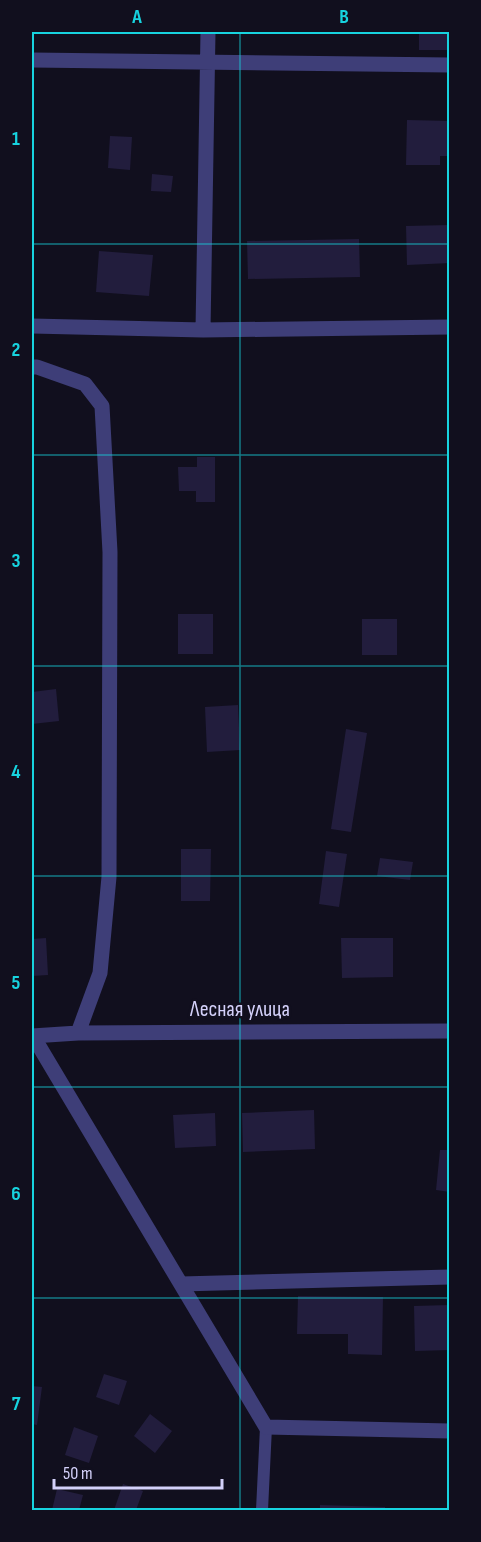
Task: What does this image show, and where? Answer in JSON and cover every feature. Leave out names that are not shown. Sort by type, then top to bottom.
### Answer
[{"type":"street","points":[[203,330],[208,32]]},
{"type":"street","points":[[32,60],[450,65]]},
{"type":"street","points":[[32,326],[203,330],[450,327]]},
{"type":"street","points":[[32,367],[85,384],[102,406],[110,552],[109,877],[100,973],[78,1033]]},
{"type":"street","name":"Лесная улица","points":[[32,1036],[78,1033],[450,1031]]},
{"type":"street","points":[[32,1036],[266,1427],[450,1431]]},
{"type":"street","points":[[181,1284],[450,1277]]},
{"type":"lane","points":[[262,1510],[266,1427]]},
{"type":"building","points":[[419,32],[450,32],[450,50],[419,50]]},
{"type":"building","points":[[407,120],[450,121],[450,156],[440,156],[440,165],[406,165]]},
{"type":"building","points":[[110,136],[132,137],[130,170],[108,168]]},
{"type":"building","points":[[152,174],[173,176],[171,192],[151,191]]},
{"type":"building","points":[[450,225],[450,263],[407,265],[406,226]]},
{"type":"building","points":[[359,239],[360,277],[248,279],[247,241]]},
{"type":"building","points":[[99,251],[153,255],[149,296],[96,292]]},
{"type":"building","points":[[197,457],[215,457],[215,502],[196,502],[196,491],[179,491],[178,467],[197,467]]},
{"type":"building","points":[[178,614],[213,614],[213,654],[178,654]]},
{"type":"building","points":[[362,619],[397,619],[397,655],[362,655]]},
{"type":"building","points":[[56,689],[59,721],[32,724],[32,692]]},
{"type":"building","points":[[238,705],[240,750],[207,752],[205,707]]},
{"type":"building","points":[[346,729],[367,733],[351,832],[331,829]]},
{"type":"building","points":[[181,849],[211,849],[210,901],[181,901]]},
{"type":"building","points":[[326,851],[347,854],[339,907],[319,904]]},
{"type":"building","points":[[380,858],[413,862],[410,880],[377,876]]},
{"type":"building","points":[[46,938],[48,975],[32,976],[32,939]]},
{"type":"building","points":[[341,938],[393,938],[393,977],[342,978]]},
{"type":"building","points":[[314,1110],[315,1149],[243,1152],[242,1113]]},
{"type":"building","points":[[215,1113],[216,1146],[175,1148],[173,1115]]},
{"type":"building","points":[[440,1150],[450,1150],[450,1192],[436,1190]]},
{"type":"building","points":[[298,1296],[383,1297],[382,1355],[348,1354],[348,1334],[297,1334]]},
{"type":"building","points":[[450,1305],[450,1350],[415,1351],[414,1306]]},
{"type":"building","points":[[104,1374],[127,1381],[119,1405],[96,1397]]},
{"type":"building","points":[[32,1386],[42,1387],[37,1425],[32,1424]]},
{"type":"building","points":[[150,1414],[172,1431],[155,1453],[134,1436]]},
{"type":"building","points":[[74,1427],[98,1436],[89,1463],[65,1455]]},
{"type":"building","points":[[123,1484],[143,1491],[136,1510],[114,1510]]},
{"type":"building","points":[[57,1489],[83,1495],[79,1510],[52,1510]]},
{"type":"building","points":[[320,1505],[385,1507],[385,1510],[320,1510]]}]
